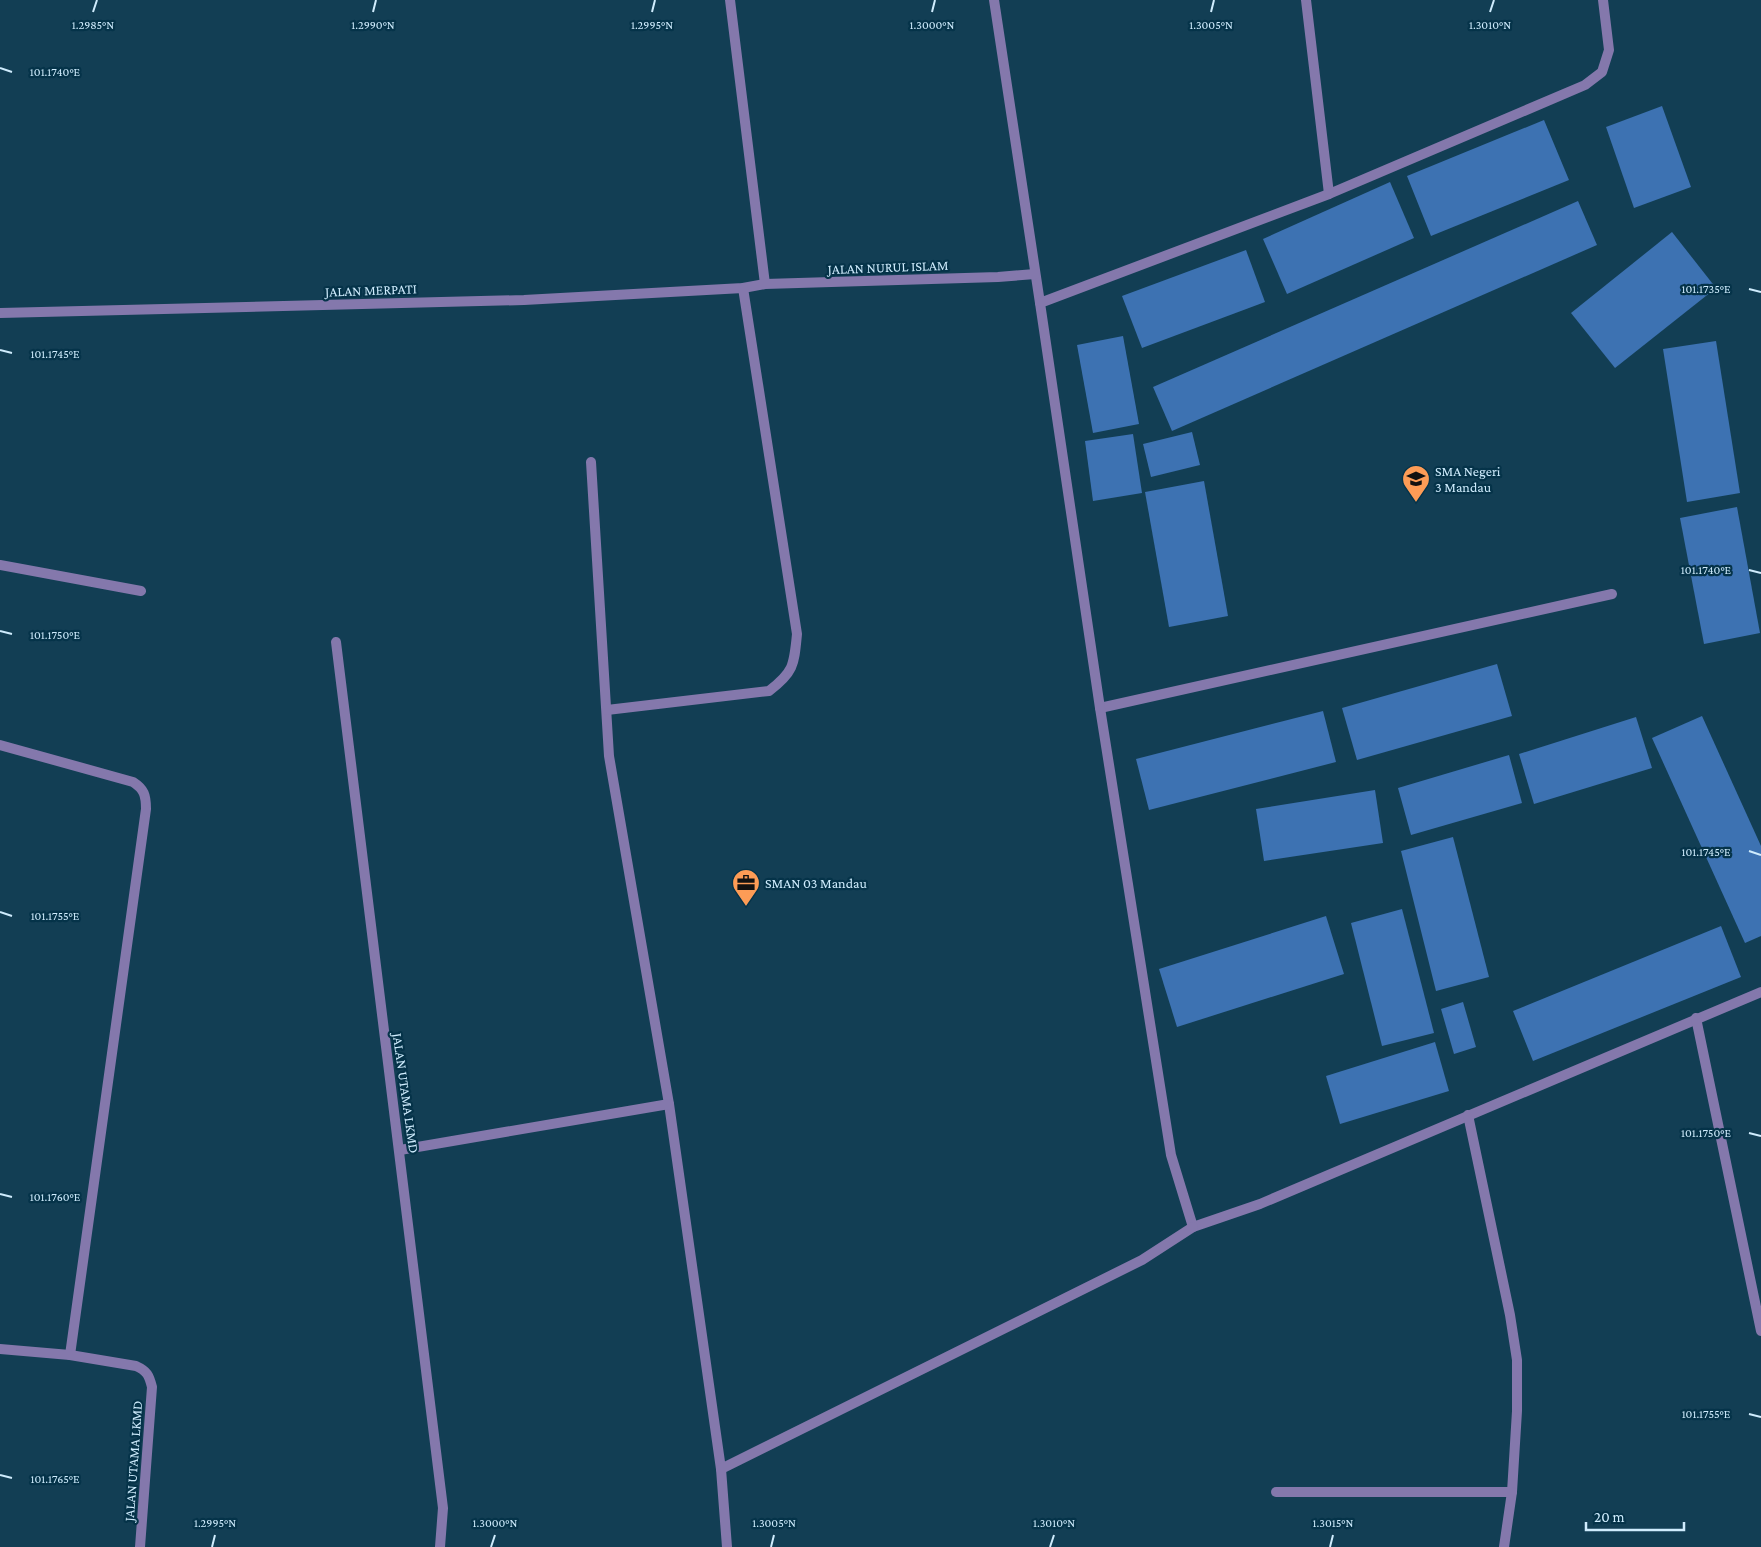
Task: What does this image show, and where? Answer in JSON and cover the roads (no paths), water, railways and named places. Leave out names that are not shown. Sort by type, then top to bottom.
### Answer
[{"type":"street","points":[[730,0],[765,284]]},
{"type":"street","points":[[994,0],[1100,708],[1170,1155],[1194,1227]]},
{"type":"street","points":[[1306,0],[1329,194]]},
{"type":"street","points":[[1040,303],[1329,194],[1585,85],[1602,72],[1609,50],[1603,0]]},
{"type":"street","name":"JALAN NURUL ISLAM","points":[[743,288],[765,284],[998,277],[1035,274]]},
{"type":"street","points":[[607,710],[769,691],[786,678],[794,661],[797,634],[743,288]]},
{"type":"street","name":"JALAN MERPATI","points":[[0,313],[514,300],[743,288]]},
{"type":"street","points":[[591,462],[609,756],[669,1104],[721,1468],[727,1547]]},
{"type":"street","points":[[0,565],[141,591]]},
{"type":"street","points":[[1100,708],[1612,594]]},
{"type":"street","name":"JALAN UTAMA LKMD","points":[[336,642],[443,1508],[440,1547]]},
{"type":"street","points":[[0,745],[133,782],[142,788],[146,797],[146,809],[70,1355],[0,1349]]},
{"type":"street","points":[[721,1468],[1142,1260],[1194,1227],[1260,1204],[1761,992]]},
{"type":"street","points":[[1696,1018],[1761,1331]]},
{"type":"street","points":[[400,1150],[669,1104]]},
{"type":"street","points":[[1468,1115],[1510,1314],[1517,1360],[1517,1411],[1512,1492],[1504,1547]]},
{"type":"street","name":"JALAN UTAMA LKMD","points":[[70,1355],[136,1366],[145,1370],[150,1376],[152,1387],[140,1547]]},
{"type":"street","points":[[1276,1492],[1512,1492]]},
{"type":"place","name":"SMA Negeri 3 Mandau","points":[[1416,503]]},
{"type":"place","name":"SMAN 03 Mandau","points":[[746,907]]}]
